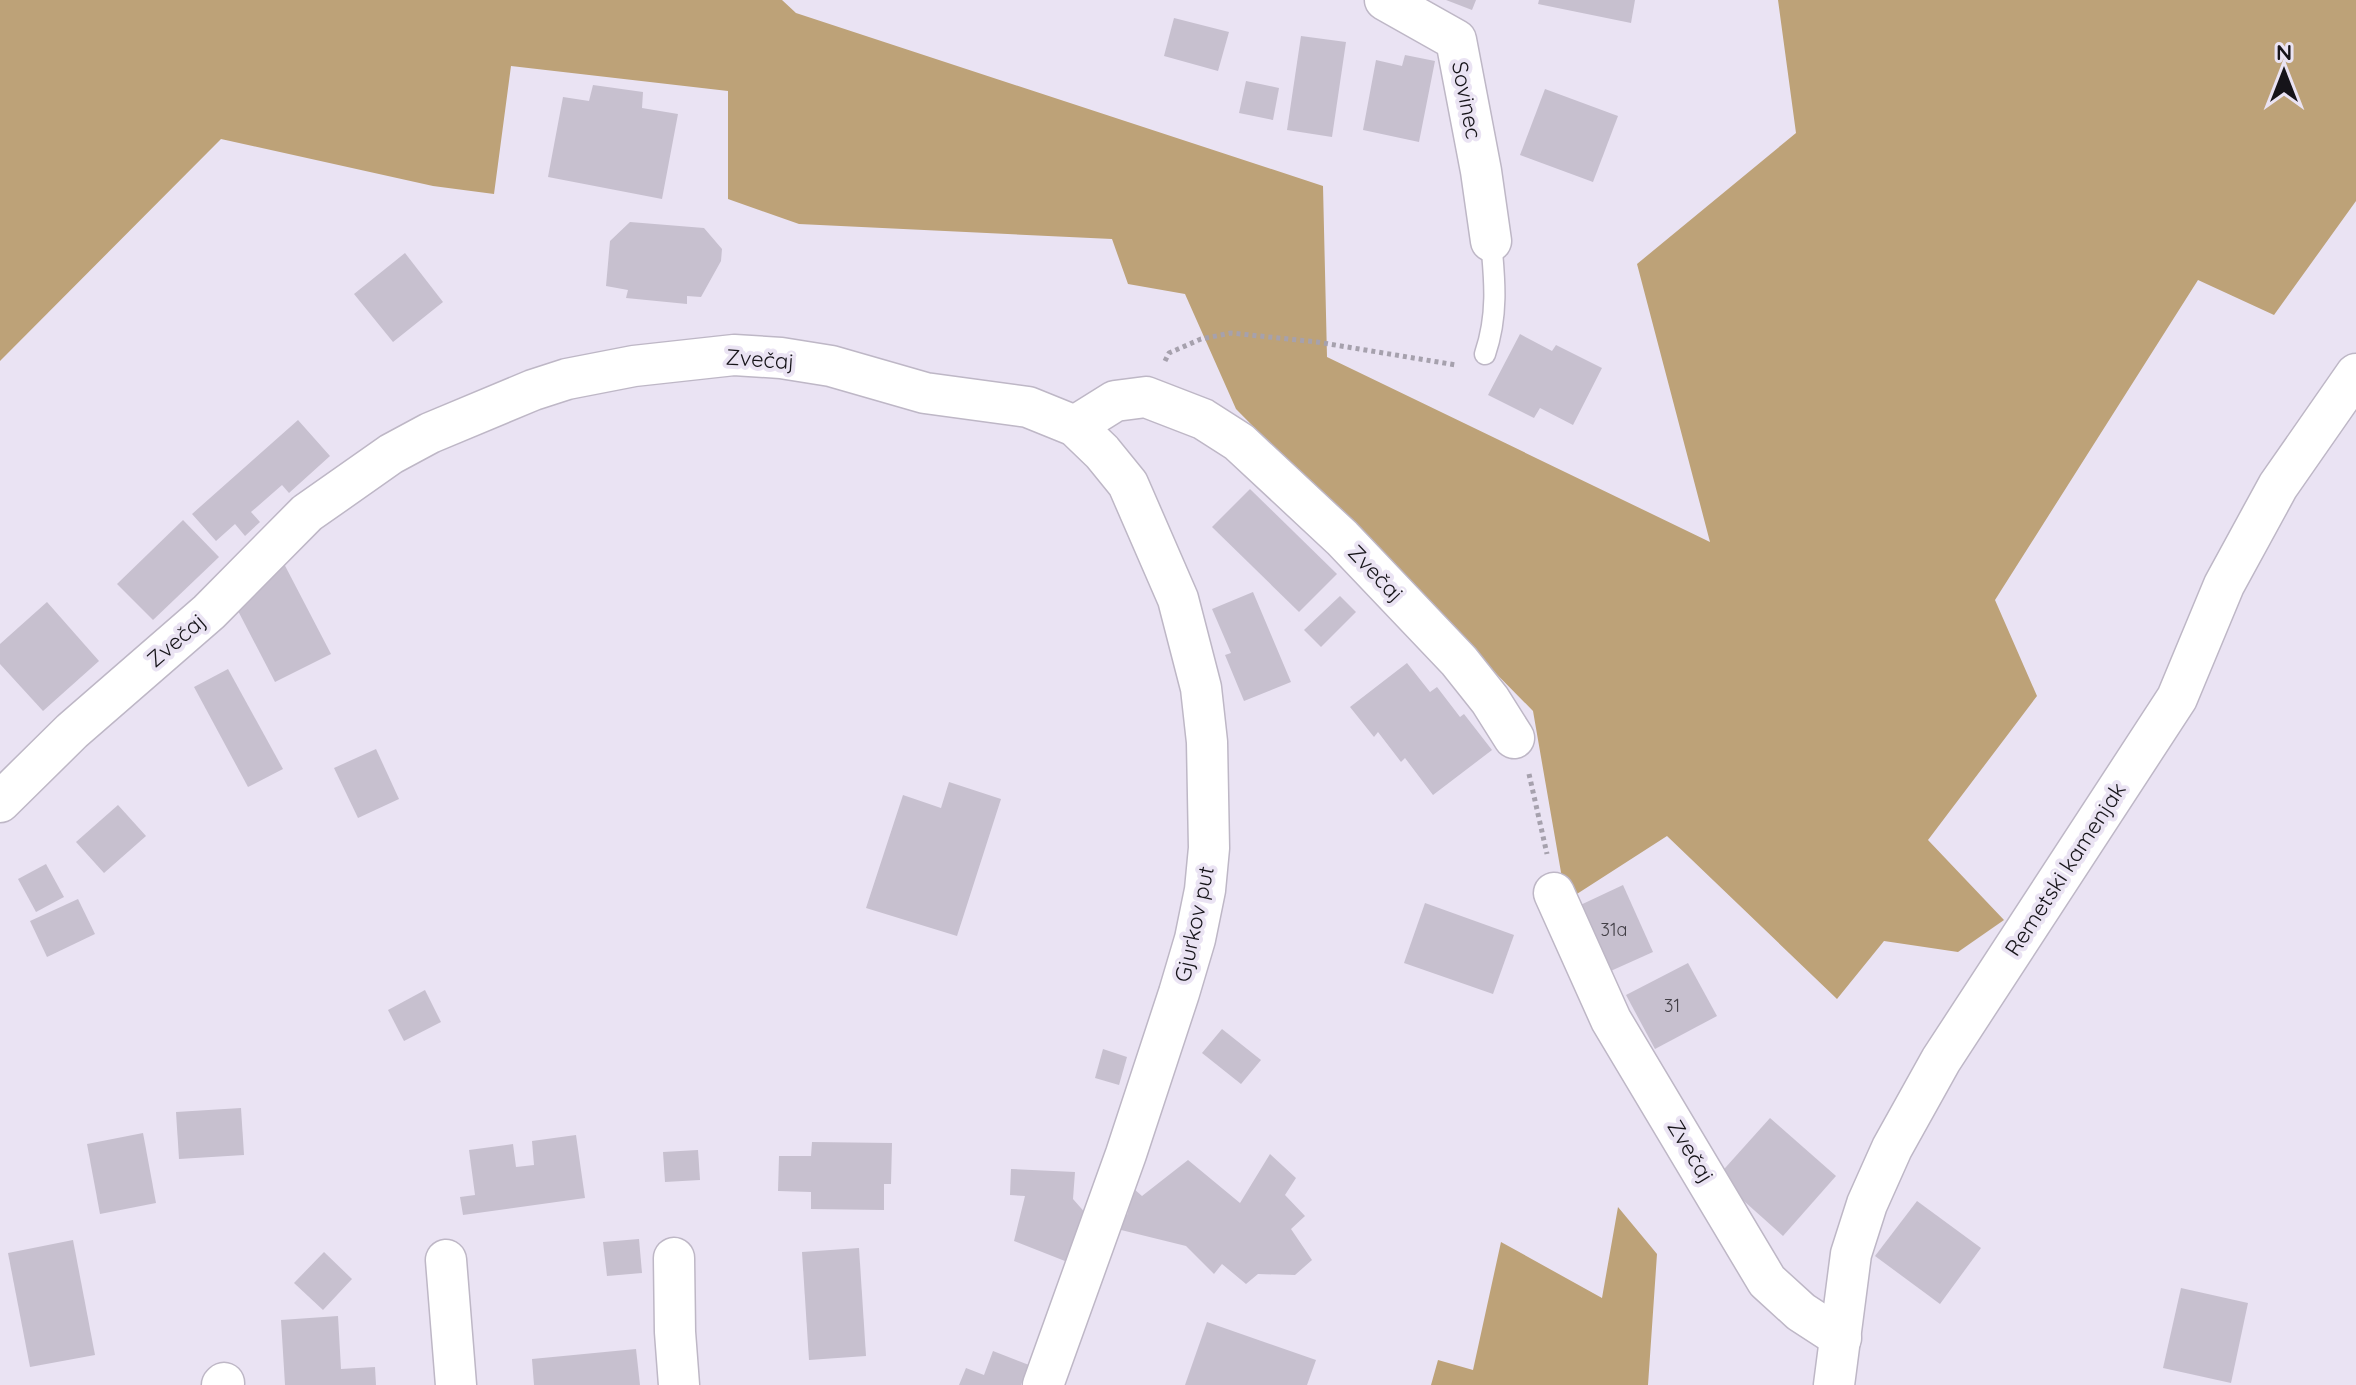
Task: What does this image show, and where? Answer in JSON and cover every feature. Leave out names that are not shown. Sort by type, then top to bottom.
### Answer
[{"type":"street","name":"Sovinec","points":[[1385,0],[1456,40],[1491,241]]},
{"type":"street","name":"Zvečaj","points":[[0,802],[72,731],[209,612],[307,513],[346,483],[417,440],[533,390],[567,379],[634,366],[682,359],[750,356],[831,366],[925,393],[1028,407],[1075,426]]},
{"type":"street","name":"Remetski kamenjak","points":[[1834,1385],[1851,1254],[1867,1204],[1892,1148],[1941,1060],[2177,698],[2224,585],[2278,486],[2356,374]]},
{"type":"street","points":[[1075,426],[1115,401],[1146,397]]},
{"type":"street","name":"Zvečaj","points":[[1146,397],[1203,419],[1239,442],[1289,486],[1459,661],[1490,700],[1520,750]]},
{"type":"street","name":"Gjurkov put","points":[[1043,1385],[1126,1154],[1183,979],[1205,890],[1209,848],[1207,742],[1201,688],[1178,599],[1128,484],[1075,426]]},
{"type":"street","name":"Zvečaj","points":[[1554,893],[1611,1020],[1767,1281],[1801,1312],[1841,1338]]},
{"type":"street","points":[[674,1258],[679,1385]]},
{"type":"street","points":[[446,1260],[456,1385]]},
{"type":"lane","points":[[1485,354],[1493,331],[1495,305],[1491,241]]},
{"type":"path","points":[[1146,397],[1169,353],[1201,339],[1231,333],[1317,342],[1472,368],[1485,354]]},
{"type":"path","points":[[1520,750],[1540,813],[1554,893]]},
{"type":"shaded area","points":[[0,0],[782,0],[796,13],[1323,186],[1327,357],[1710,542],[1637,264],[1796,133],[1778,0],[2356,0],[2356,201],[2274,315],[2198,280],[1995,600],[2037,696],[1928,840],[2004,920],[1958,952],[1884,941],[1837,999],[1667,836],[1566,901],[1533,711],[1236,409],[1185,294],[1128,284],[1112,239],[799,224],[728,199],[728,91],[511,66],[494,194],[433,186],[221,139],[0,361]]},
{"type":"shaded area","points":[[1618,1207],[1657,1254],[1648,1385],[1431,1385],[1438,1360],[1473,1370],[1501,1242],[1602,1298]]},
{"type":"building","points":[[1446,0],[1476,0],[1472,10]]},
{"type":"building","points":[[1539,0],[1635,0],[1631,23],[1538,4]]},
{"type":"building","points":[[1174,18],[1229,32],[1218,71],[1164,56]]},
{"type":"building","points":[[1301,36],[1346,42],[1332,137],[1287,130]]},
{"type":"building","points":[[1405,55],[1435,61],[1419,142],[1363,130],[1376,60],[1402,66]]},
{"type":"building","points":[[1246,81],[1279,88],[1273,120],[1239,113]]},
{"type":"building","points":[[593,85],[643,92],[642,108],[678,114],[662,199],[548,177],[563,97],[589,101]]},
{"type":"building","points":[[1545,89],[1618,116],[1593,182],[1520,155]]},
{"type":"building","points":[[630,222],[704,228],[722,249],[721,261],[701,297],[687,296],[687,304],[626,298],[628,290],[606,286],[610,241]]},
{"type":"building","points":[[405,253],[443,302],[393,342],[354,294]]},
{"type":"building","points":[[1520,334],[1552,351],[1556,345],[1602,368],[1573,425],[1540,408],[1534,418],[1488,395]]},
{"type":"building","points":[[298,420],[330,456],[289,493],[282,485],[251,512],[260,522],[245,536],[235,524],[216,541],[192,514]]},
{"type":"building","points":[[1250,489],[1337,574],[1299,612],[1212,527]]},
{"type":"building","points":[[183,520],[219,557],[153,620],[117,584]]},
{"type":"building","points":[[281,558],[331,654],[275,682],[236,607]]},
{"type":"building","points":[[1253,592],[1291,682],[1244,701],[1225,655],[1231,653],[1212,609]]},
{"type":"building","points":[[1340,596],[1356,612],[1321,647],[1304,630]]},
{"type":"building","points":[[47,602],[99,661],[43,711],[0,664],[0,644]]},
{"type":"building","points":[[1407,663],[1430,692],[1437,687],[1460,717],[1464,714],[1492,750],[1433,795],[1405,758],[1401,762],[1378,732],[1374,737],[1350,707]]},
{"type":"building","points":[[228,669],[283,769],[248,787],[194,687]]},
{"type":"building","points":[[376,749],[399,799],[358,818],[334,768]]},
{"type":"building","points":[[949,782],[1001,799],[957,936],[866,908],[903,795],[941,808]]},
{"type":"building","points":[[118,805],[146,836],[104,873],[76,842]]},
{"type":"building","points":[[46,864],[64,897],[36,912],[18,879]]},
{"type":"building","points":[[1623,885],[1653,952],[1604,974],[1574,908]]},
{"type":"building","points":[[78,899],[95,934],[47,957],[30,921]]},
{"type":"building","points":[[1425,903],[1514,935],[1493,994],[1404,963]]},
{"type":"building","points":[[1688,963],[1717,1016],[1655,1049],[1626,995]]},
{"type":"building","points":[[425,990],[441,1022],[404,1041],[388,1010]]},
{"type":"building","points":[[1222,1029],[1261,1060],[1241,1084],[1202,1053]]},
{"type":"building","points":[[1103,1049],[1127,1057],[1119,1085],[1095,1078]]},
{"type":"building","points":[[241,1108],[244,1155],[179,1159],[176,1112]]},
{"type":"building","points":[[1770,1118],[1836,1176],[1783,1236],[1717,1177]]},
{"type":"building","points":[[143,1133],[156,1203],[100,1214],[87,1144]]},
{"type":"building","points":[[576,1135],[585,1198],[463,1215],[460,1197],[475,1195],[469,1150],[513,1144],[516,1167],[534,1165],[532,1141]]},
{"type":"building","points":[[812,1142],[892,1143],[891,1184],[884,1184],[884,1210],[811,1209],[811,1192],[778,1191],[779,1156],[811,1156]]},
{"type":"building","points":[[698,1150],[700,1180],[665,1182],[663,1152]]},
{"type":"building","points":[[1270,1154],[1296,1178],[1285,1195],[1305,1216],[1291,1229],[1312,1260],[1295,1275],[1258,1274],[1246,1284],[1222,1264],[1214,1274],[1186,1246],[1113,1228],[1116,1218],[1127,1215],[1134,1189],[1142,1196],[1188,1160],[1240,1203]]},
{"type":"building","points":[[1011,1169],[1075,1172],[1073,1199],[1088,1216],[1070,1263],[1014,1241],[1025,1196],[1010,1195]]},
{"type":"building","points":[[1917,1201],[1981,1248],[1940,1304],[1875,1256]]},
{"type":"building","points":[[639,1239],[642,1273],[607,1276],[603,1242]]},
{"type":"building","points":[[73,1240],[95,1355],[30,1367],[8,1253]]},
{"type":"building","points":[[859,1248],[866,1356],[809,1360],[802,1252]]},
{"type":"building","points":[[324,1252],[352,1279],[323,1310],[294,1283]]},
{"type":"building","points":[[2181,1288],[2248,1303],[2231,1383],[2163,1368]]},
{"type":"building","points":[[338,1316],[341,1369],[375,1367],[376,1385],[285,1385],[281,1320]]},
{"type":"building","points":[[1207,1322],[1316,1360],[1307,1385],[1185,1385]]},
{"type":"building","points":[[636,1349],[640,1385],[534,1385],[532,1359]]},
{"type":"building","points":[[993,1351],[1029,1365],[1021,1385],[959,1385],[966,1368],[984,1375]]}]
